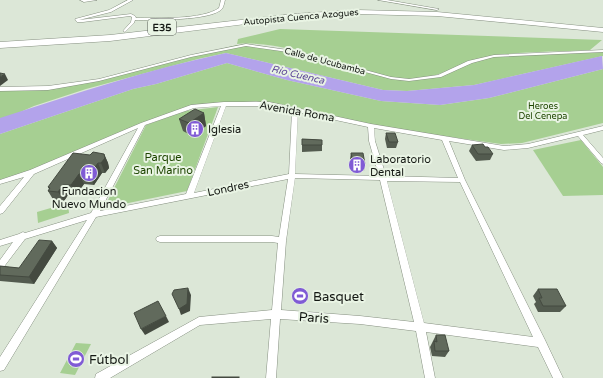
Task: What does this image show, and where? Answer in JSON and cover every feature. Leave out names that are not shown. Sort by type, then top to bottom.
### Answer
[{"type":"highway","name":"Autopista Cuenca Azogues","points":[[0,39],[125,31],[324,8],[385,7],[437,9],[603,25]]},
{"type":"highway","name":"Autopista Cuenca Azogues","points":[[0,45],[117,37],[276,18],[357,12],[444,14],[603,30]]},
{"type":"street","points":[[82,0],[95,0]]},
{"type":"street","points":[[131,0],[110,11],[77,19],[78,21],[83,21],[128,15],[134,17],[134,19],[167,19],[201,15],[221,8],[223,0]]},
{"type":"street","points":[[380,0],[437,9]]},
{"type":"street","points":[[125,31],[134,19]]},
{"type":"street","name":"Calle de Ucubamba","points":[[0,89],[48,88],[99,80],[191,56],[246,45],[296,52],[392,78],[409,80],[439,76],[470,62],[494,56],[603,51]]},
{"type":"street","points":[[189,196],[224,104]]},
{"type":"street","name":"Avenida Roma","points":[[0,182],[32,172],[143,124],[193,106],[269,104],[371,126],[504,148],[528,146],[603,128]]},
{"type":"street","points":[[271,378],[282,241],[292,176],[296,110]]},
{"type":"street","points":[[0,366],[94,215],[143,124]]},
{"type":"street","points":[[371,126],[372,141],[383,178],[420,327],[430,378]]},
{"type":"street","points":[[580,134],[603,162]]},
{"type":"street","points":[[445,139],[462,180],[558,378]]},
{"type":"street","points":[[0,212],[32,172]]},
{"type":"street","name":"Londres","points":[[0,243],[94,215],[292,176],[462,180]]},
{"type":"street","points":[[0,266],[23,235]]},
{"type":"street","points":[[160,239],[237,239],[282,241]]},
{"type":"street","name":"Paris","points":[[100,378],[199,321],[276,314],[360,320],[542,343]]},
{"type":"green space","points":[[280,29],[602,40],[590,50],[505,54],[482,58],[431,76],[409,79],[366,72],[302,52],[280,47],[259,44],[237,44],[238,39]]},
{"type":"green space","points":[[237,45],[255,45],[295,52],[391,78],[409,80],[439,76],[470,62],[494,56],[603,51],[603,56],[474,85],[407,91],[383,90],[226,53],[86,89],[34,106],[0,121],[0,89],[48,88],[99,80]]},
{"type":"green space","name":"Heroes Del Cenepa","points":[[227,63],[287,80],[381,101],[440,105],[489,98],[603,69],[603,123],[522,143],[501,144],[371,126],[256,101],[193,106],[163,116],[31,170],[0,180],[0,134],[133,89],[156,84]]},
{"type":"green space","name":"Parque San Marino","points":[[218,107],[187,191],[104,208],[146,125],[185,111]]},
{"type":"green space","points":[[581,140],[603,167],[603,195],[563,196],[533,150]]},
{"type":"green space","points":[[68,203],[69,213],[38,223],[37,212]]},
{"type":"green space","name":"Fútbol","points":[[76,343],[91,344],[75,375],[60,373]]},
{"type":"water","name":"Río Cuenca","points":[[226,53],[383,90],[407,91],[474,85],[602,56],[603,69],[489,98],[440,105],[381,101],[287,80],[227,63],[156,84],[133,89],[0,134],[0,118],[140,74]]},
{"type":"building","points":[[195,109],[204,113],[189,123],[179,119]]},
{"type":"building","points":[[386,133],[395,133],[398,142],[389,142]]},
{"type":"building","points":[[302,139],[322,140],[322,145],[302,145]]},
{"type":"building","points":[[483,144],[485,147],[488,147],[493,154],[478,154],[472,145]]},
{"type":"building","points":[[93,152],[104,154],[105,158],[101,163],[98,163],[89,175],[79,174],[71,185],[63,185],[58,192],[48,191],[50,188],[48,187],[73,153],[90,155]]},
{"type":"building","points":[[351,153],[363,153],[365,164],[353,164]]},
{"type":"building","points":[[39,240],[52,241],[29,277],[0,275],[0,266],[19,268]]},
{"type":"building","points":[[188,288],[187,304],[179,309],[172,294],[174,290]]},
{"type":"building","points":[[538,289],[557,289],[566,306],[543,306],[539,298],[542,298]]},
{"type":"building","points":[[158,301],[166,316],[141,329],[134,313]]},
{"type":"building","points":[[436,335],[445,335],[449,351],[435,351],[434,341],[437,342]]},
{"type":"building","points":[[239,377],[239,378],[212,378]]},
{"type":"place","name":"Iglesia","points":[[195,129]]},
{"type":"place","name":"Laboratorio Dental","points":[[357,165]]},
{"type":"place","name":"Fundacion Nuevo Mundo","points":[[89,173]]},
{"type":"place","name":"Basquet","points":[[300,296]]},
{"type":"place","name":"Fútbol","points":[[76,359]]}]
